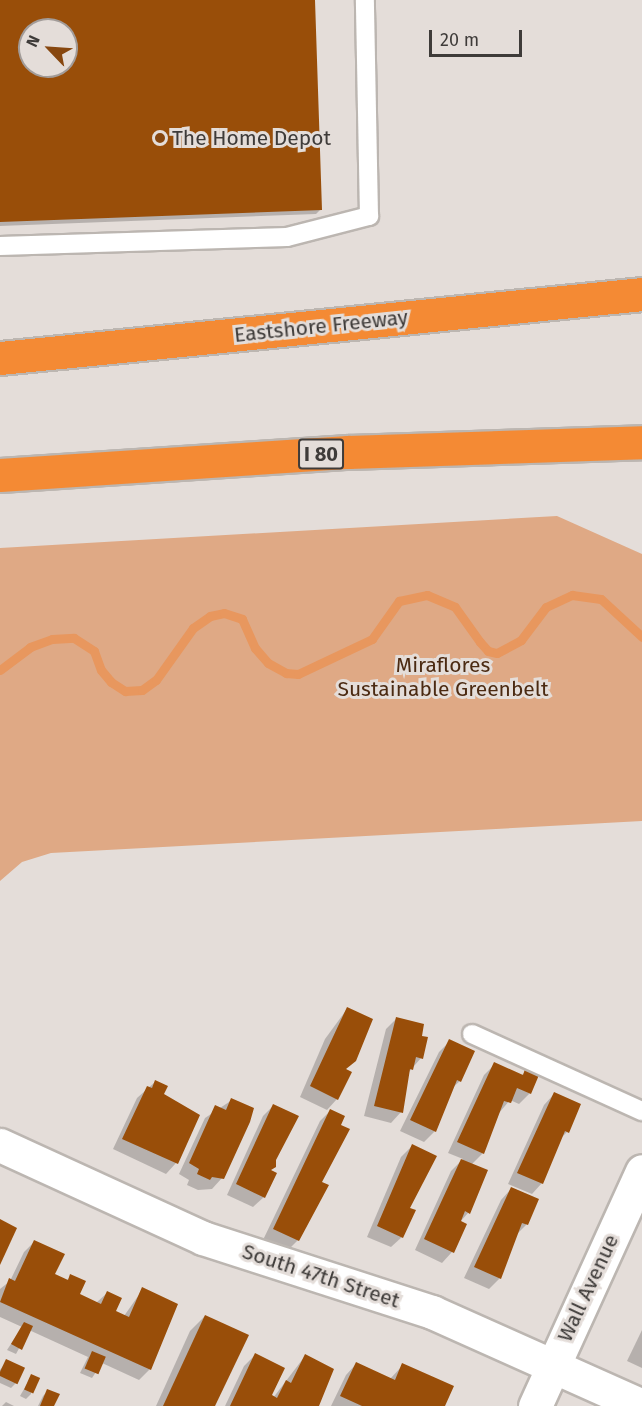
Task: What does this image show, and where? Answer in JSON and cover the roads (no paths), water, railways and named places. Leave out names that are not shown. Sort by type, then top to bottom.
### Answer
[{"type":"highway","name":"Eastshore Freeway","points":[[0,358],[642,294]]},
{"type":"highway","name":"I 80","points":[[0,475],[348,452],[642,442]]},
{"type":"street","name":"South 47th Street","points":[[0,1145],[203,1238],[432,1312],[553,1364],[642,1406]]},
{"type":"street","name":"Wall Avenue","points":[[535,1406],[642,1171]]},
{"type":"lane","points":[[0,246],[287,237],[369,216],[365,0]]},
{"type":"lane","points":[[472,1034],[642,1111]]},
{"type":"waterway","points":[[0,670],[30,647],[52,639],[74,638],[94,651],[101,670],[111,682],[125,691],[142,690],[156,680],[193,628],[210,616],[224,613],[242,619],[255,648],[268,663],[286,673],[298,674],[372,639],[399,601],[427,595],[455,607],[488,651],[497,653],[521,640],[546,607],[572,595],[601,599],[642,637]]},
{"type":"place","name":"The Home Depot","points":[[160,138]]},
{"type":"park label","name":"Miraflores Sustainable Greenbelt","points":[[443,677]]}]
